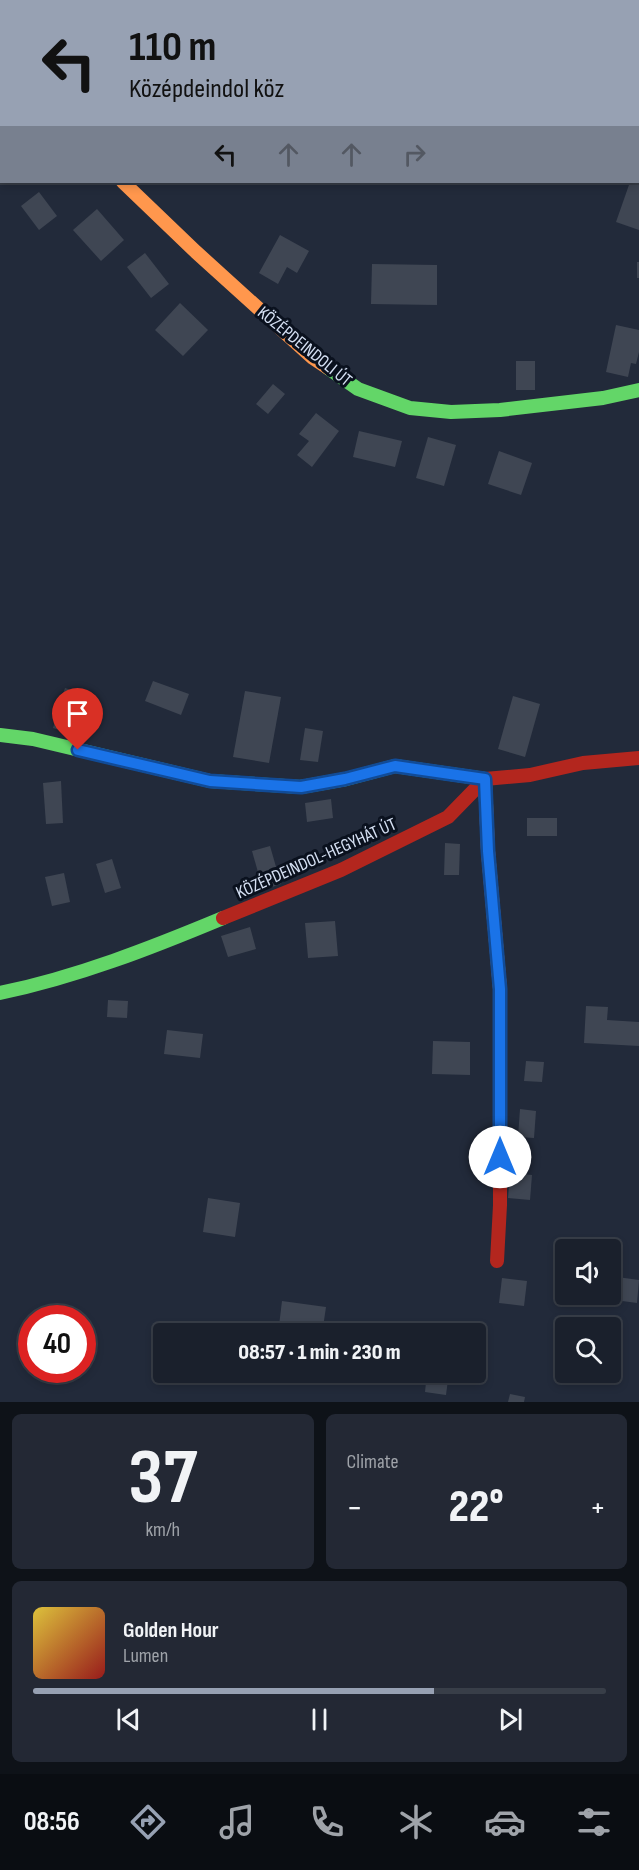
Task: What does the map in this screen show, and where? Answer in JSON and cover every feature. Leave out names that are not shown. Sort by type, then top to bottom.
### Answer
[{"type":"street","name":"KÖZÉPDEINDOLI ÚT","points":[[124,183],[313,358],[358,389],[410,408],[451,412],[500,411],[603,398],[639,390]]},
{"type":"street","points":[[0,735],[33,739],[210,781],[301,787],[395,766],[485,779],[530,775],[583,763],[639,758]]},
{"type":"street","points":[[485,779],[488,851],[500,989],[500,1205],[497,1261]]},
{"type":"street","name":"KÖZÉPDEINDOL-HEGYHÁT ÚT","points":[[0,993],[39,985],[153,947],[341,870],[448,817],[485,779]]},
{"type":"building","points":[[630,183],[639,184],[639,230],[616,222]]},
{"type":"building","points":[[39,192],[57,216],[39,230],[21,206]]},
{"type":"building","points":[[97,209],[124,240],[101,261],[73,230]]},
{"type":"building","points":[[280,235],[309,251],[297,273],[287,267],[278,284],[259,273]]},
{"type":"building","points":[[145,253],[169,284],[151,298],[127,267]]},
{"type":"building","points":[[637,262],[639,262],[639,278],[637,278]]},
{"type":"building","points":[[372,264],[437,265],[437,305],[371,304]]},
{"type":"building","points":[[180,303],[208,330],[183,356],[155,330]]},
{"type":"building","points":[[616,325],[639,330],[639,352],[636,364],[631,363],[628,377],[606,372]]},
{"type":"building","points":[[516,361],[535,361],[535,390],[516,390]]},
{"type":"building","points":[[273,384],[285,394],[268,414],[256,404]]},
{"type":"building","points":[[316,413],[339,431],[312,467],[297,455],[309,441],[299,434]]},
{"type":"building","points":[[359,431],[402,441],[395,467],[353,457]]},
{"type":"building","points":[[428,437],[456,445],[444,486],[416,478]]},
{"type":"building","points":[[499,451],[532,463],[521,495],[488,484]]},
{"type":"building","points":[[153,681],[189,694],[181,715],[145,701]]},
{"type":"building","points":[[65,688],[87,695],[76,735],[53,728]]},
{"type":"building","points":[[245,691],[281,697],[269,763],[233,757]]},
{"type":"building","points":[[513,696],[540,704],[525,757],[498,749]]},
{"type":"building","points":[[305,728],[323,731],[318,762],[300,760]]},
{"type":"building","points":[[61,781],[63,823],[46,824],[43,783]]},
{"type":"building","points":[[331,799],[333,818],[307,822],[305,803]]},
{"type":"building","points":[[527,818],[557,818],[557,836],[527,836]]},
{"type":"building","points":[[445,843],[460,844],[459,875],[444,875]]},
{"type":"building","points":[[270,846],[281,884],[263,890],[252,851]]},
{"type":"building","points":[[112,859],[121,888],[105,893],[96,864]]},
{"type":"building","points":[[64,873],[70,902],[52,906],[45,877]]},
{"type":"building","points":[[335,921],[338,956],[308,958],[305,923]]},
{"type":"building","points":[[250,927],[256,949],[228,957],[221,936]]},
{"type":"building","points":[[108,1000],[128,1001],[127,1018],[107,1017]]},
{"type":"building","points":[[586,1006],[608,1007],[607,1020],[639,1022],[639,1046],[584,1043]]},
{"type":"building","points":[[167,1030],[203,1034],[200,1058],[164,1054]]},
{"type":"building","points":[[433,1041],[470,1042],[470,1075],[432,1074]]},
{"type":"building","points":[[526,1061],[544,1062],[542,1082],[524,1081]]},
{"type":"building","points":[[520,1109],[536,1111],[534,1138],[518,1137]]},
{"type":"building","points":[[510,1173],[532,1175],[530,1200],[508,1198]]},
{"type":"building","points":[[208,1198],[240,1203],[235,1237],[203,1232]]},
{"type":"building","points":[[502,1278],[527,1281],[524,1306],[499,1303]]},
{"type":"building","points":[[621,1278],[639,1280],[637,1303],[621,1301]]},
{"type":"building","points":[[282,1301],[326,1307],[324,1323],[279,1323]]},
{"type":"building","points":[[426,1383],[448,1383],[446,1395],[425,1392]]},
{"type":"building","points":[[510,1394],[525,1397],[524,1402],[508,1402]]},
{"type":"traffic: fast","points":[[328,368],[358,389],[410,408],[451,412],[500,410],[603,398],[639,390]]},
{"type":"traffic: fast","points":[[0,735],[33,739],[210,781],[301,787],[346,779],[395,766],[485,779],[486,803]]},
{"type":"traffic: fast","points":[[0,993],[57,979],[113,961],[223,918]]},
{"type":"traffic: slow","points":[[124,183],[196,252],[313,358],[328,368]]},
{"type":"traffic: slow","points":[[486,803],[500,989],[500,1076]]},
{"type":"traffic: jam","points":[[223,918],[341,870],[448,817],[485,779],[530,775],[583,763],[639,758]]},
{"type":"traffic: jam","points":[[497,1261],[500,1205],[500,1076]]},
{"type":"route","points":[[78,750],[210,781],[301,787],[395,766],[485,779],[488,851],[500,989],[500,1157]]}]
